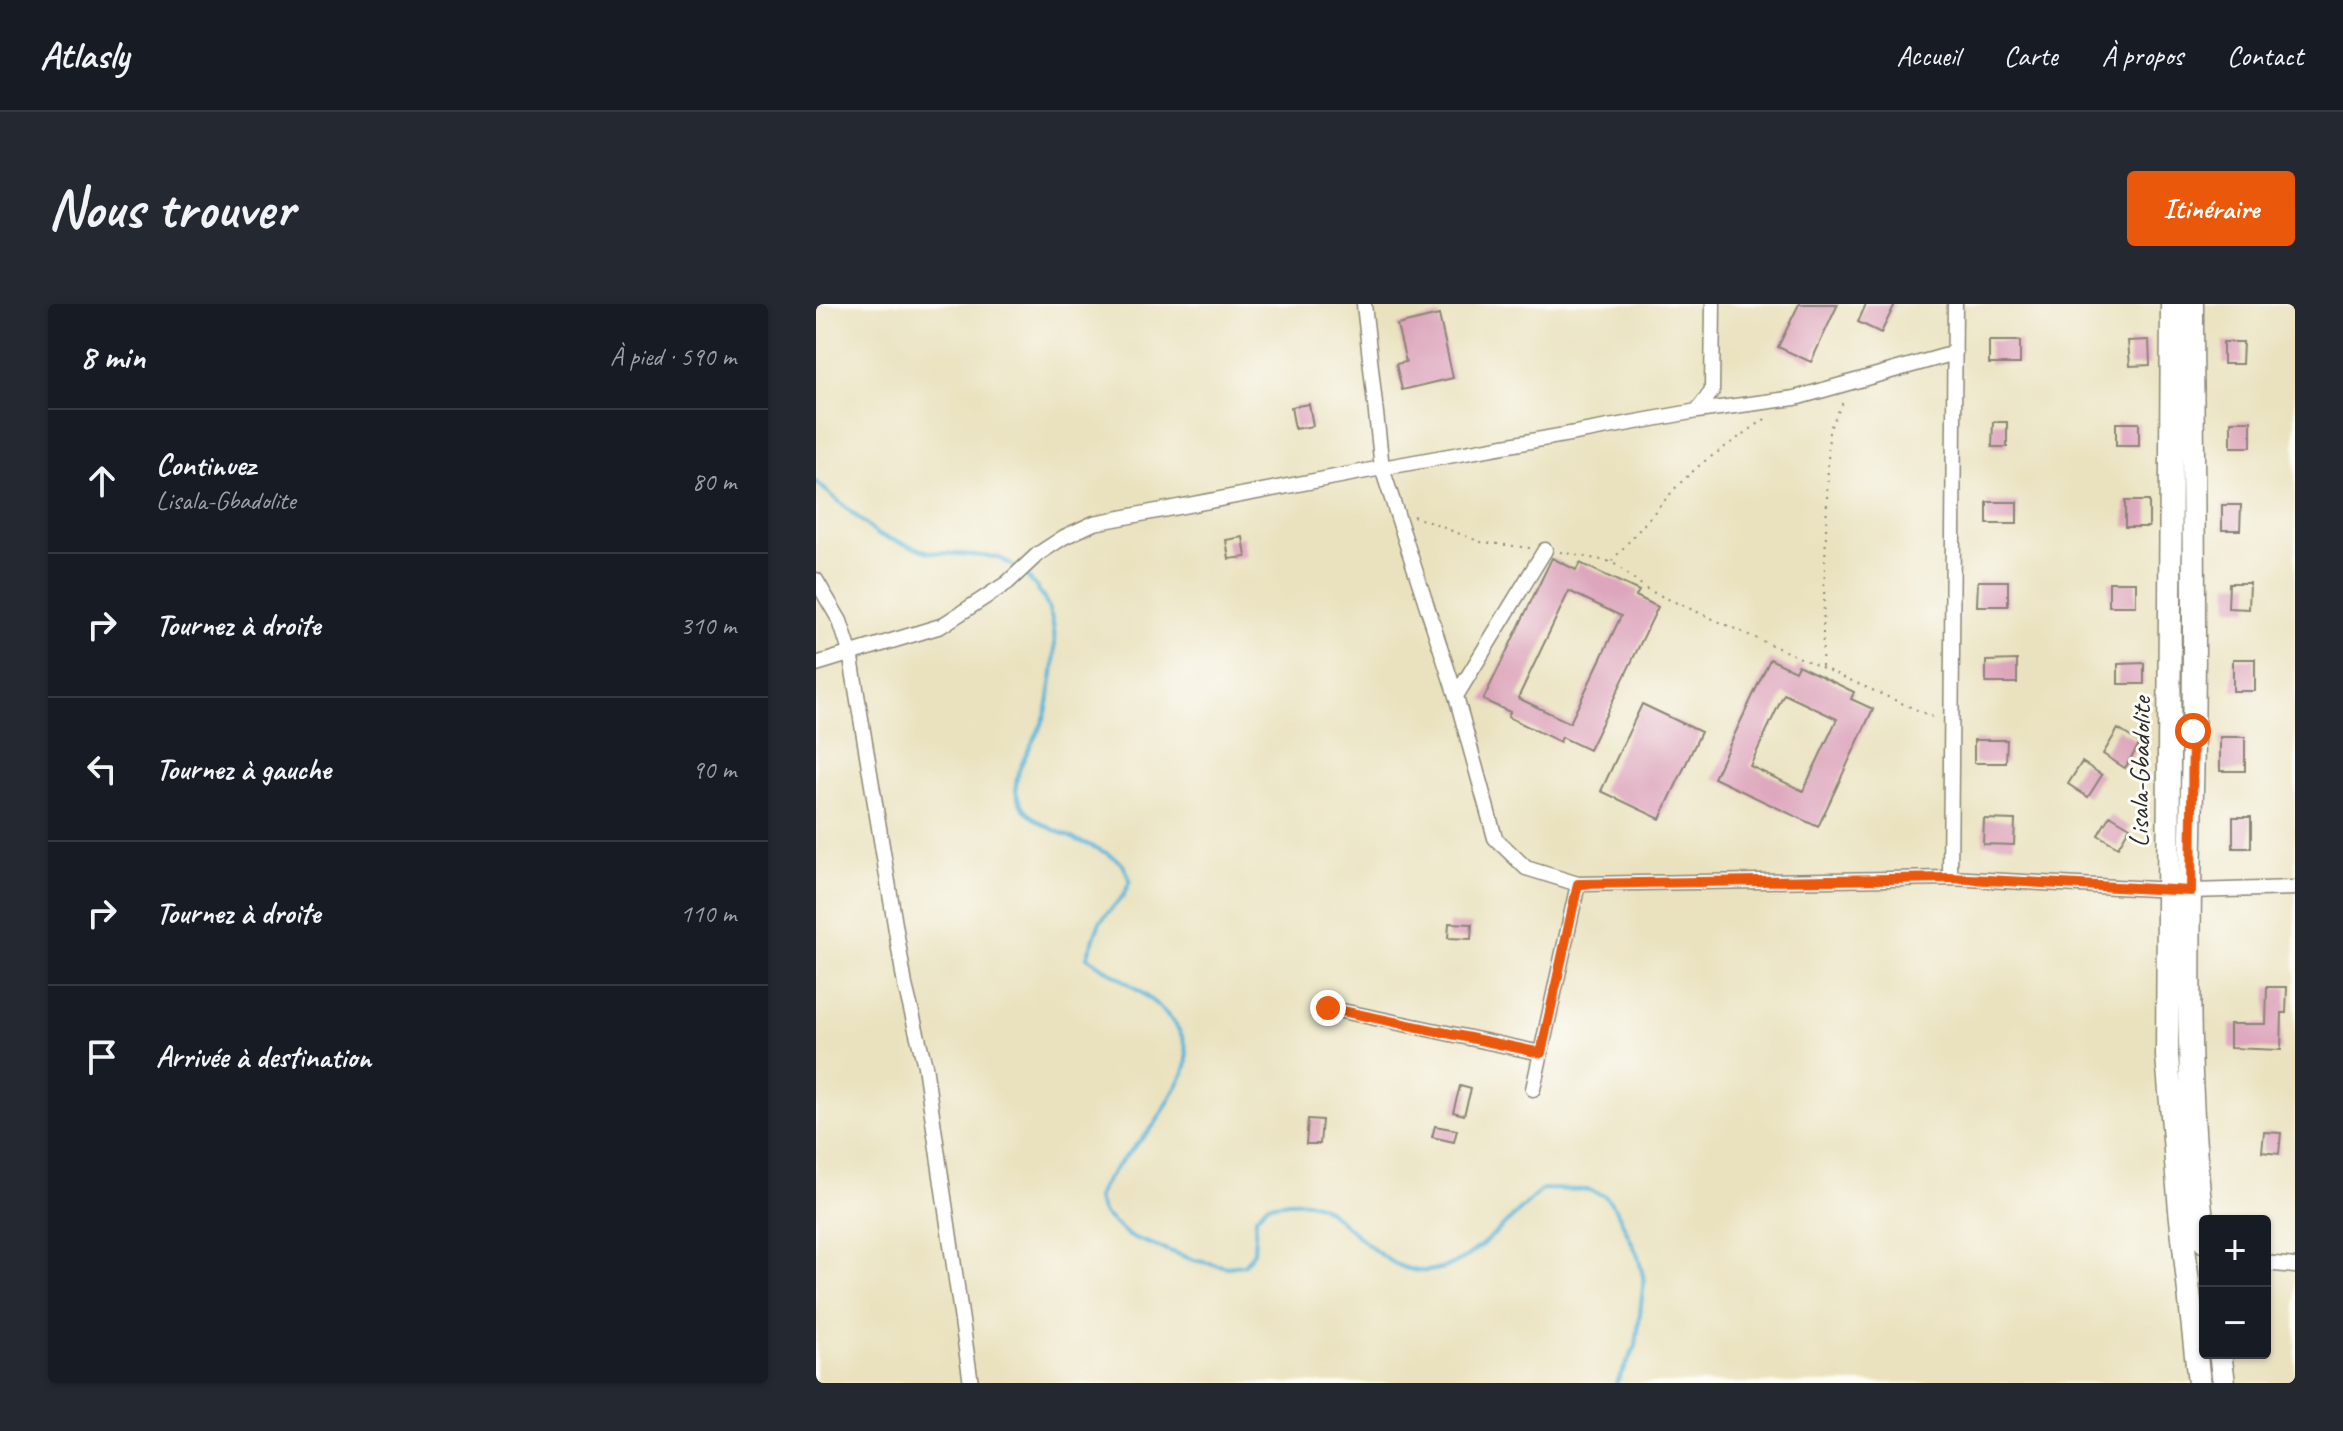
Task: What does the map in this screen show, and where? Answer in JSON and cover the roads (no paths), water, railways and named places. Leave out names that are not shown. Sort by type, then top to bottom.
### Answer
[{"type":"main road","name":"Lisala-Gbadolite","points":[[2172,304],[2167,1056],[2199,1328]]},
{"type":"main road","name":"Lisala-Gbadolite","points":[[2192,304],[2190,1053],[2201,1215]]},
{"type":"main road","name":"Lisala-Gbadolite","points":[[2199,1383],[2201,1359]]},
{"type":"main road","points":[[2221,1359],[2224,1383]]},
{"type":"street","points":[[1364,304],[1382,468],[1456,696],[1495,838],[1526,868],[1578,884],[1950,878],[2191,891],[2295,888]]},
{"type":"street","points":[[1697,411],[1712,391],[1713,304]]},
{"type":"street","points":[[1950,878],[1955,304]]},
{"type":"street","points":[[816,664],[941,626],[1007,583],[1038,554],[1094,523],[1697,411],[1795,398],[1955,353]]},
{"type":"street","points":[[1456,696],[1545,550]]},
{"type":"street","points":[[816,580],[840,621],[850,652],[905,985],[925,1066],[971,1383]]},
{"type":"street","points":[[1533,1089],[1578,884]]},
{"type":"street","points":[[1328,1008],[1541,1053]]},
{"type":"street","points":[[2271,1264],[2295,1266]]},
{"type":"waterway","points":[[816,482],[878,535],[929,552],[998,557],[1016,568]]},
{"type":"waterway","points":[[1023,573],[1035,585],[1049,611],[1055,654],[1046,712],[1016,781],[1020,804],[1045,825],[1111,855],[1123,866],[1130,881],[1123,896],[1100,922],[1087,957],[1150,999],[1177,1027],[1185,1042],[1186,1068],[1160,1117],[1114,1171],[1097,1198],[1104,1214],[1129,1236],[1194,1260],[1227,1267],[1244,1265],[1254,1252],[1256,1217],[1267,1205],[1310,1203],[1328,1211],[1386,1259],[1414,1270],[1430,1271],[1446,1267],[1473,1252],[1543,1189],[1589,1190],[1605,1196],[1616,1209],[1638,1256],[1644,1280],[1636,1346],[1616,1383]]}]
